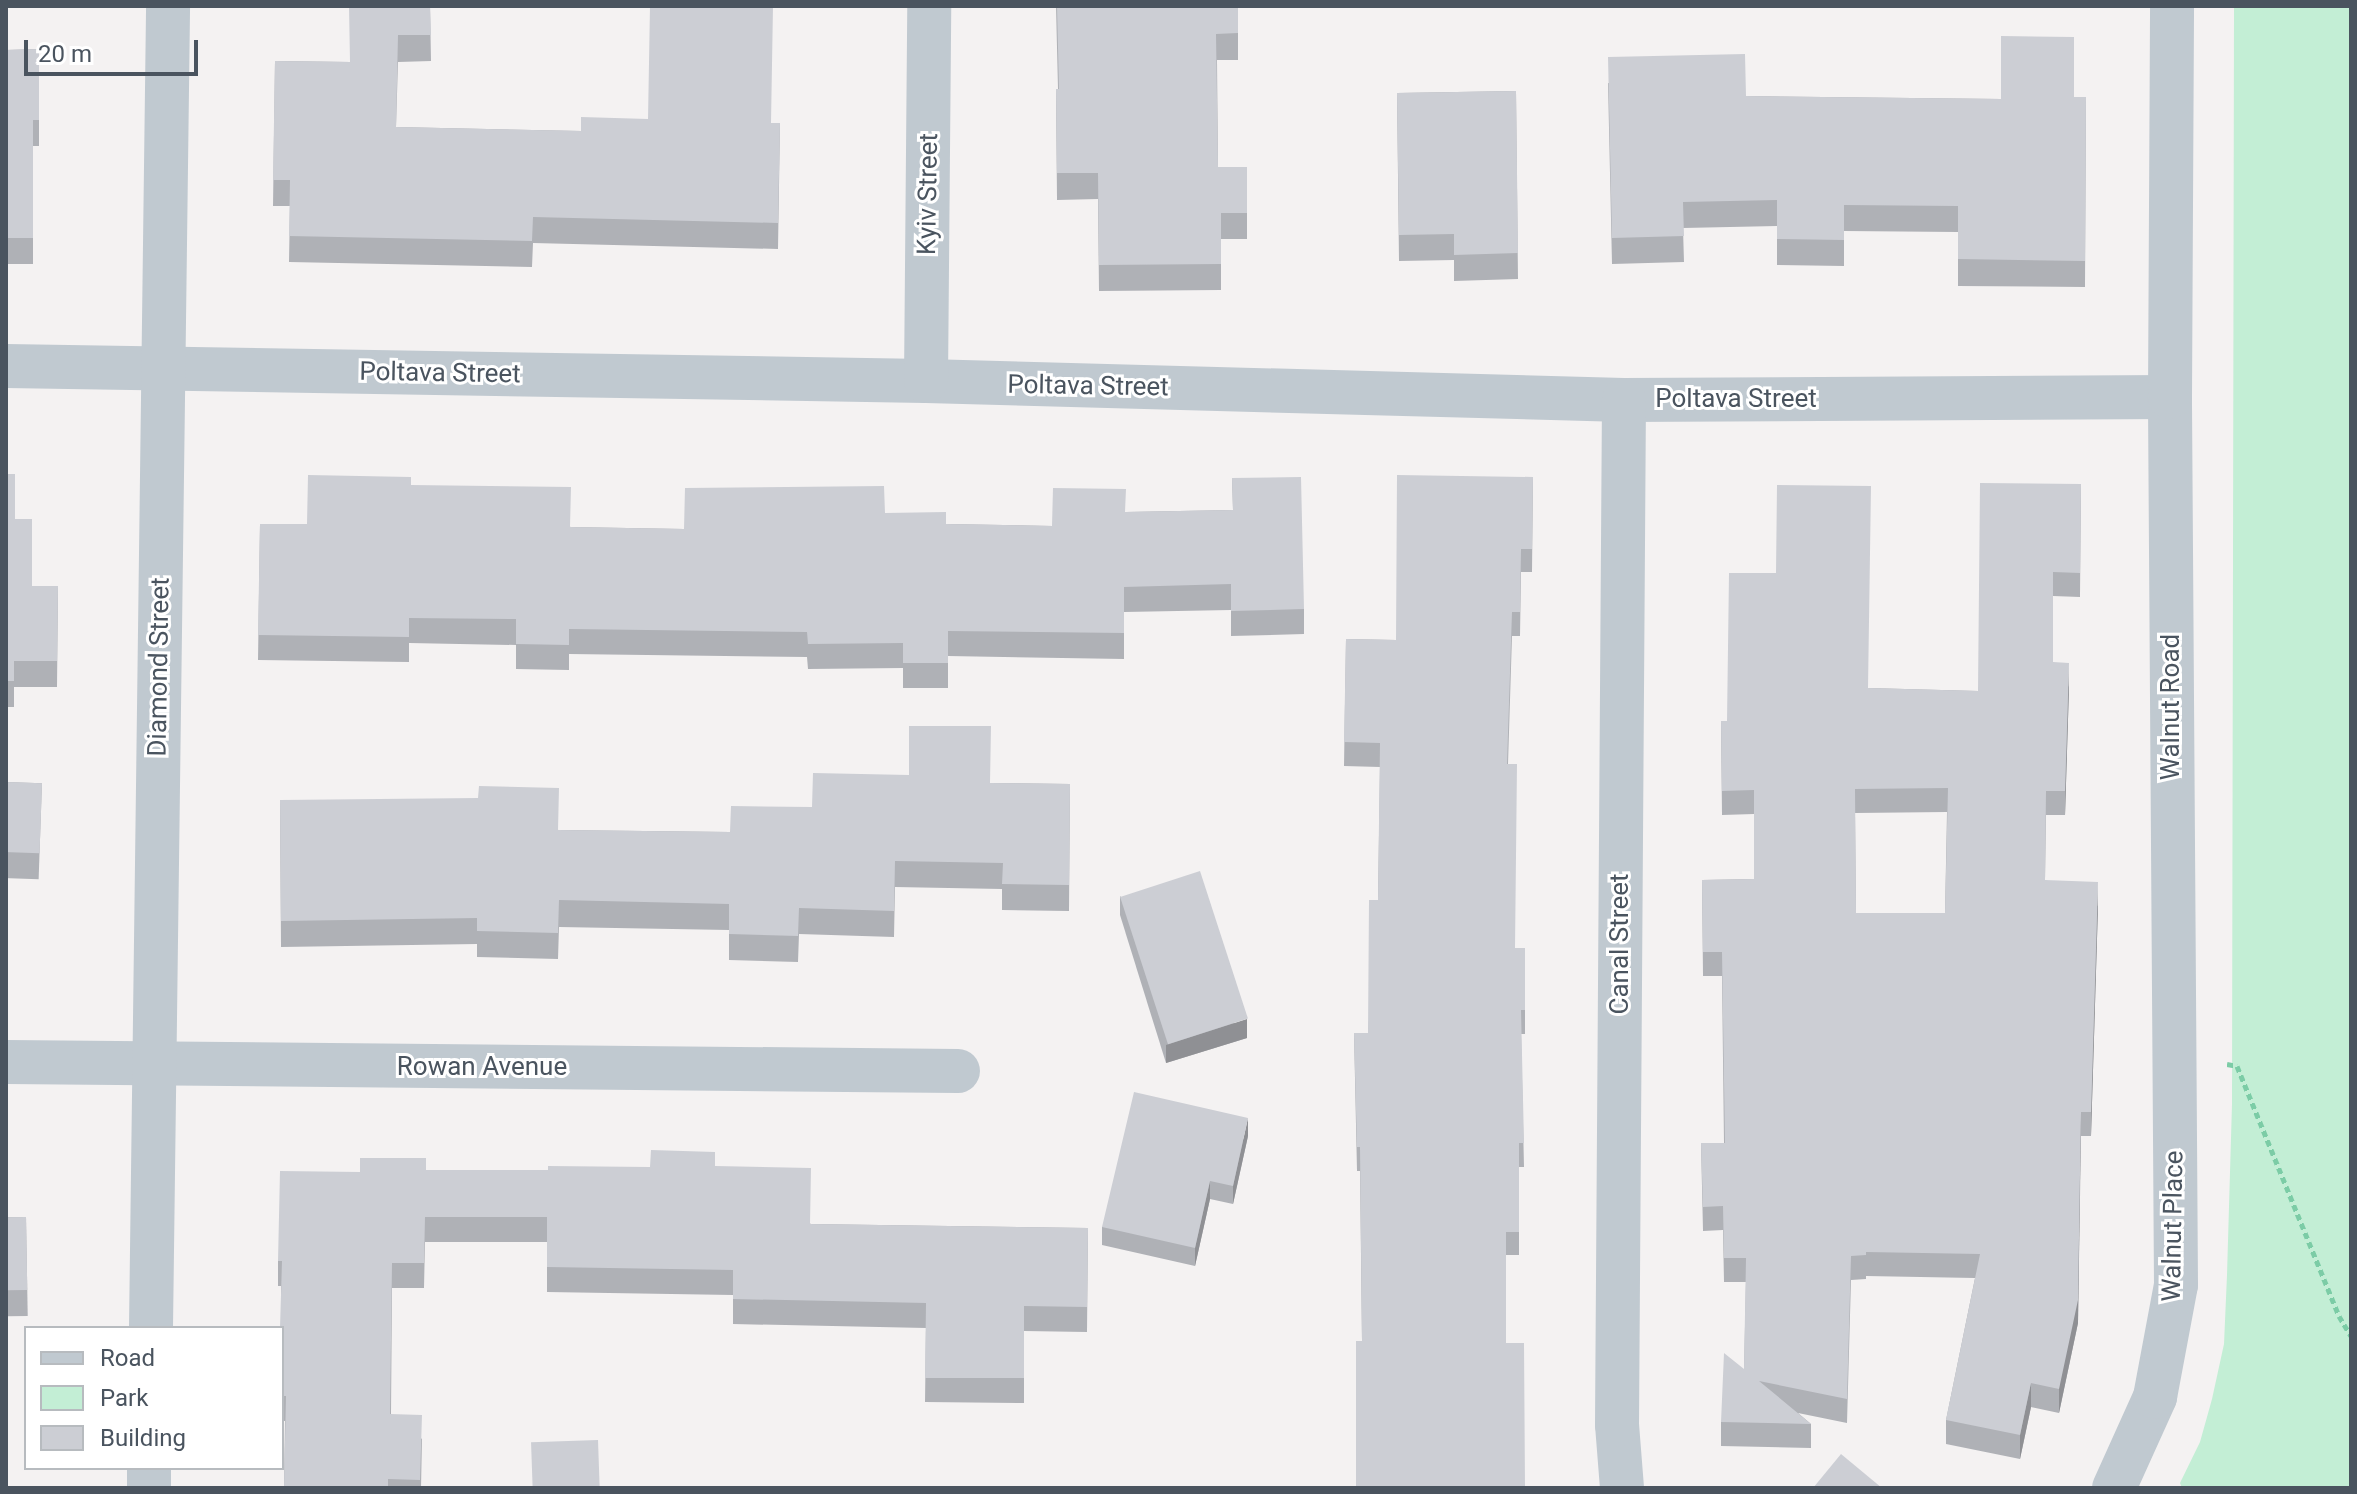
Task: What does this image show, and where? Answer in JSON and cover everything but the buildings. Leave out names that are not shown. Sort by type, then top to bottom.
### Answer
[{"type":"street","name":"Diamond Street","points":[[151,1326],[168,6]]},
{"type":"street","name":"Kyiv Street","points":[[926,381],[929,6]]},
{"type":"street","name":"Walnut Road","points":[[2172,6],[2173,1049]]},
{"type":"street","name":"Poltava Street","points":[[6,366],[926,381],[1624,400],[2170,397]]},
{"type":"street","name":"Canal Street","points":[[1622,1488],[1617,1425],[1624,400]]},
{"type":"street","name":"Walnut Place","points":[[2114,1488],[2155,1397],[2176,1285],[2173,1049]]},
{"type":"street","name":"Rowan Avenue","points":[[6,1062],[958,1071]]},
{"type":"path","points":[[2173,1049],[2237,1066],[2339,1316],[2351,1336]]},
{"type":"green space","points":[[2234,6],[2351,6],[2351,1488],[2182,1488],[2180,1483],[2200,1442],[2212,1399],[2224,1344],[2227,1275],[2232,1104]]}]
